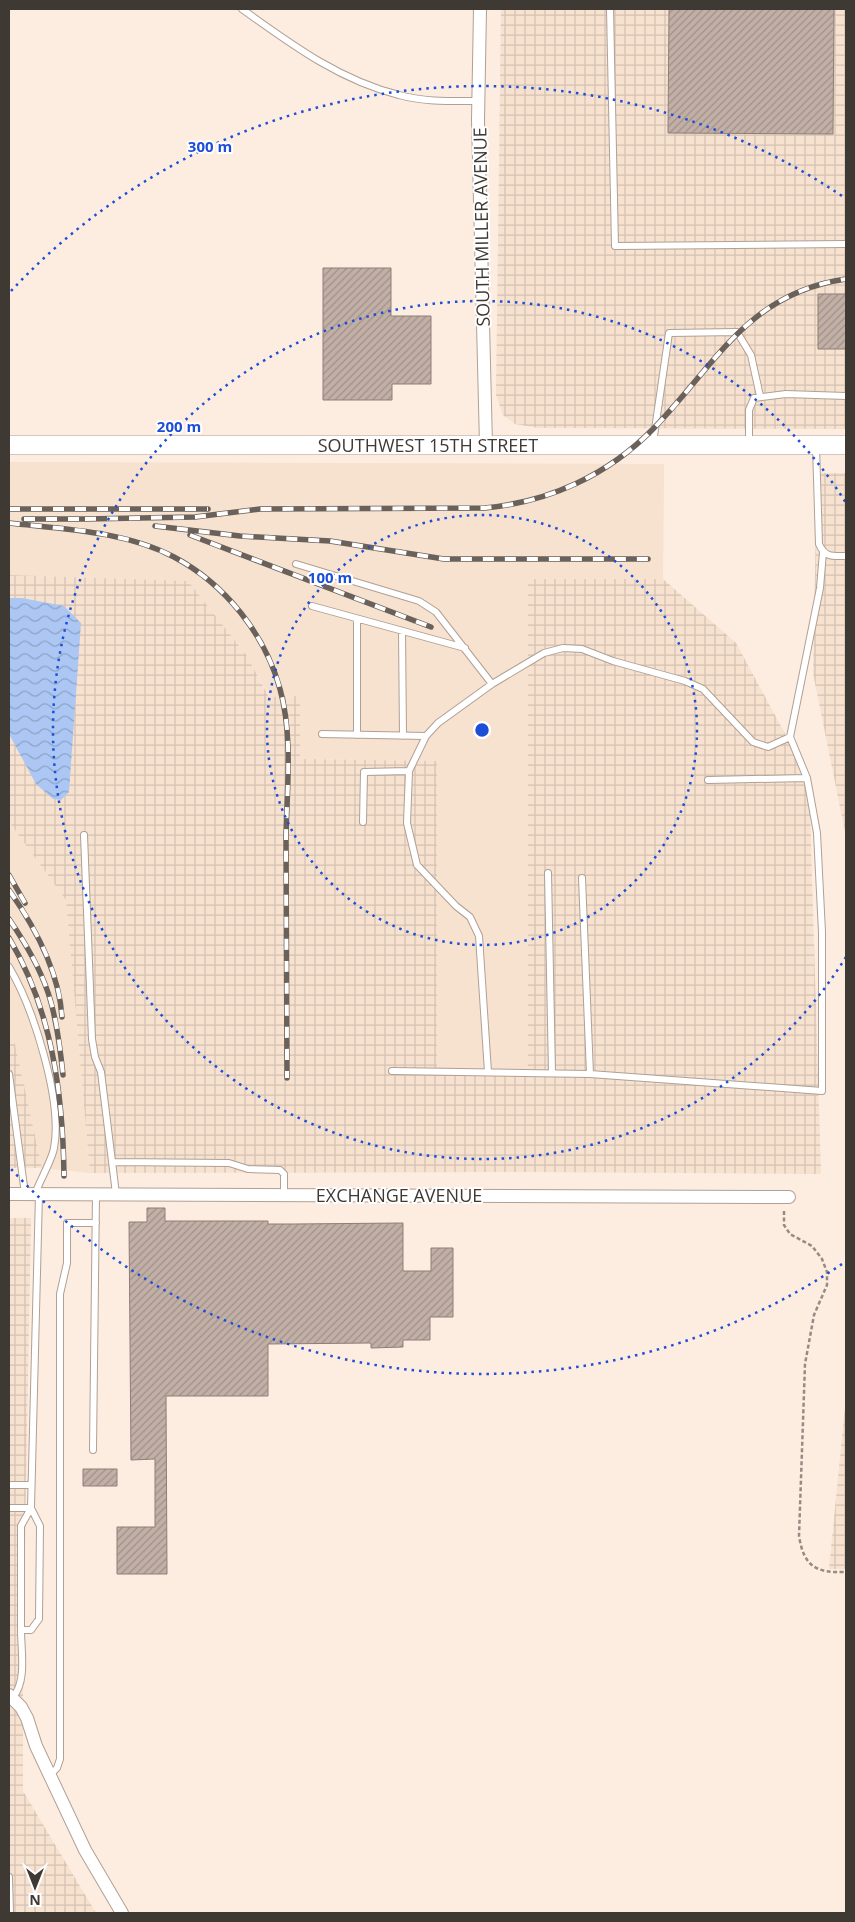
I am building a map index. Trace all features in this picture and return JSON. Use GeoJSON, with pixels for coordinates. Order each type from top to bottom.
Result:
{"type":"FeatureCollection","features":[{"type":"Feature","properties":{"kind":"main road","name":"SOUTHWEST 15TH STREET"},"geometry":{"type":"LineString","coordinates":[[9,445],[846,444]]}},
{"type":"Feature","properties":{"kind":"street","name":"SOUTH MILLER AVENUE"},"geometry":{"type":"LineString","coordinates":[[480,9],[478,101],[486,445]]}},
{"type":"Feature","properties":{"kind":"street","name":"EXCHANGE AVENUE"},"geometry":{"type":"LineString","coordinates":[[9,1194],[786,1197]]}},
{"type":"Feature","properties":{"kind":"street"},"geometry":{"type":"LineString","coordinates":[[11,1696],[27,1718],[36,1746],[85,1850],[122,1913]]}},
{"type":"Feature","properties":{"kind":"lane"},"geometry":{"type":"LineString","coordinates":[[242,9],[308,56],[358,81],[398,95],[424,100],[478,101]]}},
{"type":"Feature","properties":{"kind":"lane"},"geometry":{"type":"LineString","coordinates":[[610,9],[615,246],[846,244]]}},
{"type":"Feature","properties":{"kind":"lane"},"geometry":{"type":"LineString","coordinates":[[653,444],[669,333],[737,332],[752,356],[760,396]]}},
{"type":"Feature","properties":{"kind":"lane"},"geometry":{"type":"LineString","coordinates":[[749,444],[749,410],[754,398],[760,396],[846,396]]}},
{"type":"Feature","properties":{"kind":"lane"},"geometry":{"type":"LineString","coordinates":[[392,1071],[590,1074],[822,1091],[822,932],[817,833],[807,778],[790,737],[820,588],[823,552],[820,544],[816,444]]}},
{"type":"Feature","properties":{"kind":"lane"},"geometry":{"type":"LineString","coordinates":[[823,552],[828,556],[846,556]]}},
{"type":"Feature","properties":{"kind":"lane"},"geometry":{"type":"LineString","coordinates":[[296,564],[419,601],[436,612],[466,648],[492,684]]}},
{"type":"Feature","properties":{"kind":"lane"},"geometry":{"type":"LineString","coordinates":[[312,606],[466,648]]}},
{"type":"Feature","properties":{"kind":"lane"},"geometry":{"type":"LineString","coordinates":[[357,619],[357,735]]}},
{"type":"Feature","properties":{"kind":"lane"},"geometry":{"type":"LineString","coordinates":[[402,631],[403,736]]}},
{"type":"Feature","properties":{"kind":"lane"},"geometry":{"type":"LineString","coordinates":[[488,1072],[479,936],[470,917],[456,906],[417,865],[407,824],[409,771],[426,736],[438,723],[492,684],[544,653],[563,648],[582,649],[612,661],[685,681],[703,689],[753,742],[768,747],[790,737]]}},
{"type":"Feature","properties":{"kind":"lane"},"geometry":{"type":"LineString","coordinates":[[322,734],[426,736]]}},
{"type":"Feature","properties":{"kind":"lane"},"geometry":{"type":"LineString","coordinates":[[364,822],[364,772],[409,771]]}},
{"type":"Feature","properties":{"kind":"lane"},"geometry":{"type":"LineString","coordinates":[[708,780],[807,778]]}},
{"type":"Feature","properties":{"kind":"lane"},"geometry":{"type":"LineString","coordinates":[[84,835],[92,1039],[94,1057],[101,1072],[116,1194]]}},
{"type":"Feature","properties":{"kind":"lane"},"geometry":{"type":"LineString","coordinates":[[548,874],[552,1073]]}},
{"type":"Feature","properties":{"kind":"lane"},"geometry":{"type":"LineString","coordinates":[[582,878],[590,1074]]}},
{"type":"Feature","properties":{"kind":"lane"},"geometry":{"type":"LineString","coordinates":[[9,967],[24,998],[47,1068],[56,1127],[53,1153],[33,1194]]}},
{"type":"Feature","properties":{"kind":"lane"},"geometry":{"type":"LineString","coordinates":[[9,1074],[33,1194],[31,1508],[40,1526],[39,1619],[31,1630],[21,1630]]}},
{"type":"Feature","properties":{"kind":"lane"},"geometry":{"type":"LineString","coordinates":[[112,1162],[229,1163],[248,1169],[280,1170],[284,1174],[284,1195]]}},
{"type":"Feature","properties":{"kind":"lane"},"geometry":{"type":"LineString","coordinates":[[93,1450],[96,1194]]}},
{"type":"Feature","properties":{"kind":"lane"},"geometry":{"type":"LineString","coordinates":[[50,1775],[57,1768],[60,1759],[60,1294],[67,1263],[68,1223],[96,1223]]}},
{"type":"Feature","properties":{"kind":"lane"},"geometry":{"type":"LineString","coordinates":[[9,1485],[31,1485]]}},
{"type":"Feature","properties":{"kind":"lane"},"geometry":{"type":"LineString","coordinates":[[9,1508],[31,1508]]}},
{"type":"Feature","properties":{"kind":"lane"},"geometry":{"type":"LineString","coordinates":[[11,1696],[19,1690],[21,1679],[21,1526],[31,1508]]}},
{"type":"Feature","properties":{"kind":"lane"},"geometry":{"type":"LineString","coordinates":[[9,1878],[10,1913]]}},
{"type":"Feature","properties":{"kind":"path"},"geometry":{"type":"LineString","coordinates":[[786,1197],[784,1225],[790,1234],[812,1246],[822,1259],[827,1272],[827,1286],[814,1315],[802,1393],[801,1545],[808,1563],[817,1569],[846,1572]]}},
{"type":"Feature","properties":{"kind":"shaded area"},"geometry":{"type":"Polygon","coordinates":[[[501,9],[846,9],[846,429],[538,428],[515,424],[503,415],[496,395],[501,9]]]}},
{"type":"Feature","properties":{"kind":"shaded area"},"geometry":{"type":"Polygon","coordinates":[[[9,462],[664,464],[663,579],[528,579],[528,1075],[437,1075],[437,761],[300,759],[299,696],[270,697],[247,656],[188,581],[9,575],[9,462]]]}},
{"type":"Feature","properties":{"kind":"shaded area"},"geometry":{"type":"Polygon","coordinates":[[[817,473],[846,473],[846,837],[813,673],[817,473]]]}},
{"type":"Feature","properties":{"kind":"shaded area"},"geometry":{"type":"Polygon","coordinates":[[[9,575],[188,581],[247,656],[269,697],[300,696],[300,759],[437,761],[437,1075],[528,1075],[528,579],[663,579],[736,643],[809,778],[821,1174],[528,1172],[90,1173],[66,900],[9,822],[9,575]]]}},
{"type":"Feature","properties":{"kind":"shaded area"},"geometry":{"type":"Polygon","coordinates":[[[9,822],[66,900],[90,1173],[42,1168],[15,1044],[9,1033],[9,822]]]}},
{"type":"Feature","properties":{"kind":"shaded area"},"geometry":{"type":"Polygon","coordinates":[[[9,1033],[15,1044],[42,1168],[9,1168],[9,1033]]]}},
{"type":"Feature","properties":{"kind":"shaded area"},"geometry":{"type":"Polygon","coordinates":[[[9,1218],[31,1218],[23,1653],[23,1791],[96,1913],[9,1913],[9,1218]]]}},
{"type":"Feature","properties":{"kind":"shaded area"},"geometry":{"type":"Polygon","coordinates":[[[846,1397],[846,1569],[829,1569],[846,1397]]]}},
{"type":"Feature","properties":{"kind":"water"},"geometry":{"type":"Polygon","coordinates":[[[9,598],[22,598],[64,606],[81,623],[69,792],[61,800],[53,799],[36,784],[9,734],[9,598]]]}},
{"type":"Feature","properties":{"kind":"building"},"geometry":{"type":"Polygon","coordinates":[[[669,9],[834,9],[833,134],[668,133],[669,9]]]}},
{"type":"Feature","properties":{"kind":"building"},"geometry":{"type":"Polygon","coordinates":[[[323,268],[391,268],[391,316],[431,316],[431,384],[392,384],[392,400],[323,400],[323,268]]]}},
{"type":"Feature","properties":{"kind":"building"},"geometry":{"type":"Polygon","coordinates":[[[818,294],[846,294],[846,349],[818,349],[818,294]]]}},
{"type":"Feature","properties":{"kind":"building"},"geometry":{"type":"Polygon","coordinates":[[[147,1208],[165,1208],[165,1221],[268,1221],[268,1224],[403,1223],[403,1271],[431,1271],[431,1248],[453,1248],[453,1317],[430,1317],[430,1340],[403,1340],[403,1347],[371,1348],[371,1343],[268,1344],[268,1396],[166,1396],[167,1574],[117,1574],[117,1527],[155,1527],[155,1459],[131,1460],[129,1222],[147,1222],[147,1208]]]}},
{"type":"Feature","properties":{"kind":"building"},"geometry":{"type":"Polygon","coordinates":[[[83,1469],[117,1469],[117,1486],[83,1486],[83,1469]]]}},
{"type":"Feature","properties":{"kind":"railway"},"geometry":{"type":"LineString","coordinates":[[85,519],[195,517],[260,509],[485,508],[532,500],[576,484],[617,460],[653,429],[715,358],[758,316],[783,299],[812,287],[846,279]]}},
{"type":"Feature","properties":{"kind":"railway"},"geometry":{"type":"LineString","coordinates":[[9,509],[208,509]]}},
{"type":"Feature","properties":{"kind":"railway"},"geometry":{"type":"LineString","coordinates":[[24,519],[91,519]]}},
{"type":"Feature","properties":{"kind":"railway"},"geometry":{"type":"LineString","coordinates":[[9,523],[114,536],[155,548],[174,557],[193,568],[226,596],[253,630],[264,649],[280,689],[287,725],[288,743],[286,836],[287,1078]]}},
{"type":"Feature","properties":{"kind":"railway"},"geometry":{"type":"LineString","coordinates":[[155,526],[240,536],[330,541],[444,559],[648,559]]}},
{"type":"Feature","properties":{"kind":"railway"},"geometry":{"type":"LineString","coordinates":[[190,535],[431,627]]}},
{"type":"Feature","properties":{"kind":"railway"},"geometry":{"type":"LineString","coordinates":[[9,875],[25,903]]}},
{"type":"Feature","properties":{"kind":"railway"},"geometry":{"type":"LineString","coordinates":[[9,890],[28,919],[51,966],[60,1000],[62,1017]]}},
{"type":"Feature","properties":{"kind":"railway"},"geometry":{"type":"LineString","coordinates":[[9,919],[33,958],[48,992],[57,1030],[63,1075]]}},
{"type":"Feature","properties":{"kind":"railway"},"geometry":{"type":"LineString","coordinates":[[9,938],[36,994],[52,1053],[61,1114],[64,1176]]}}]}
